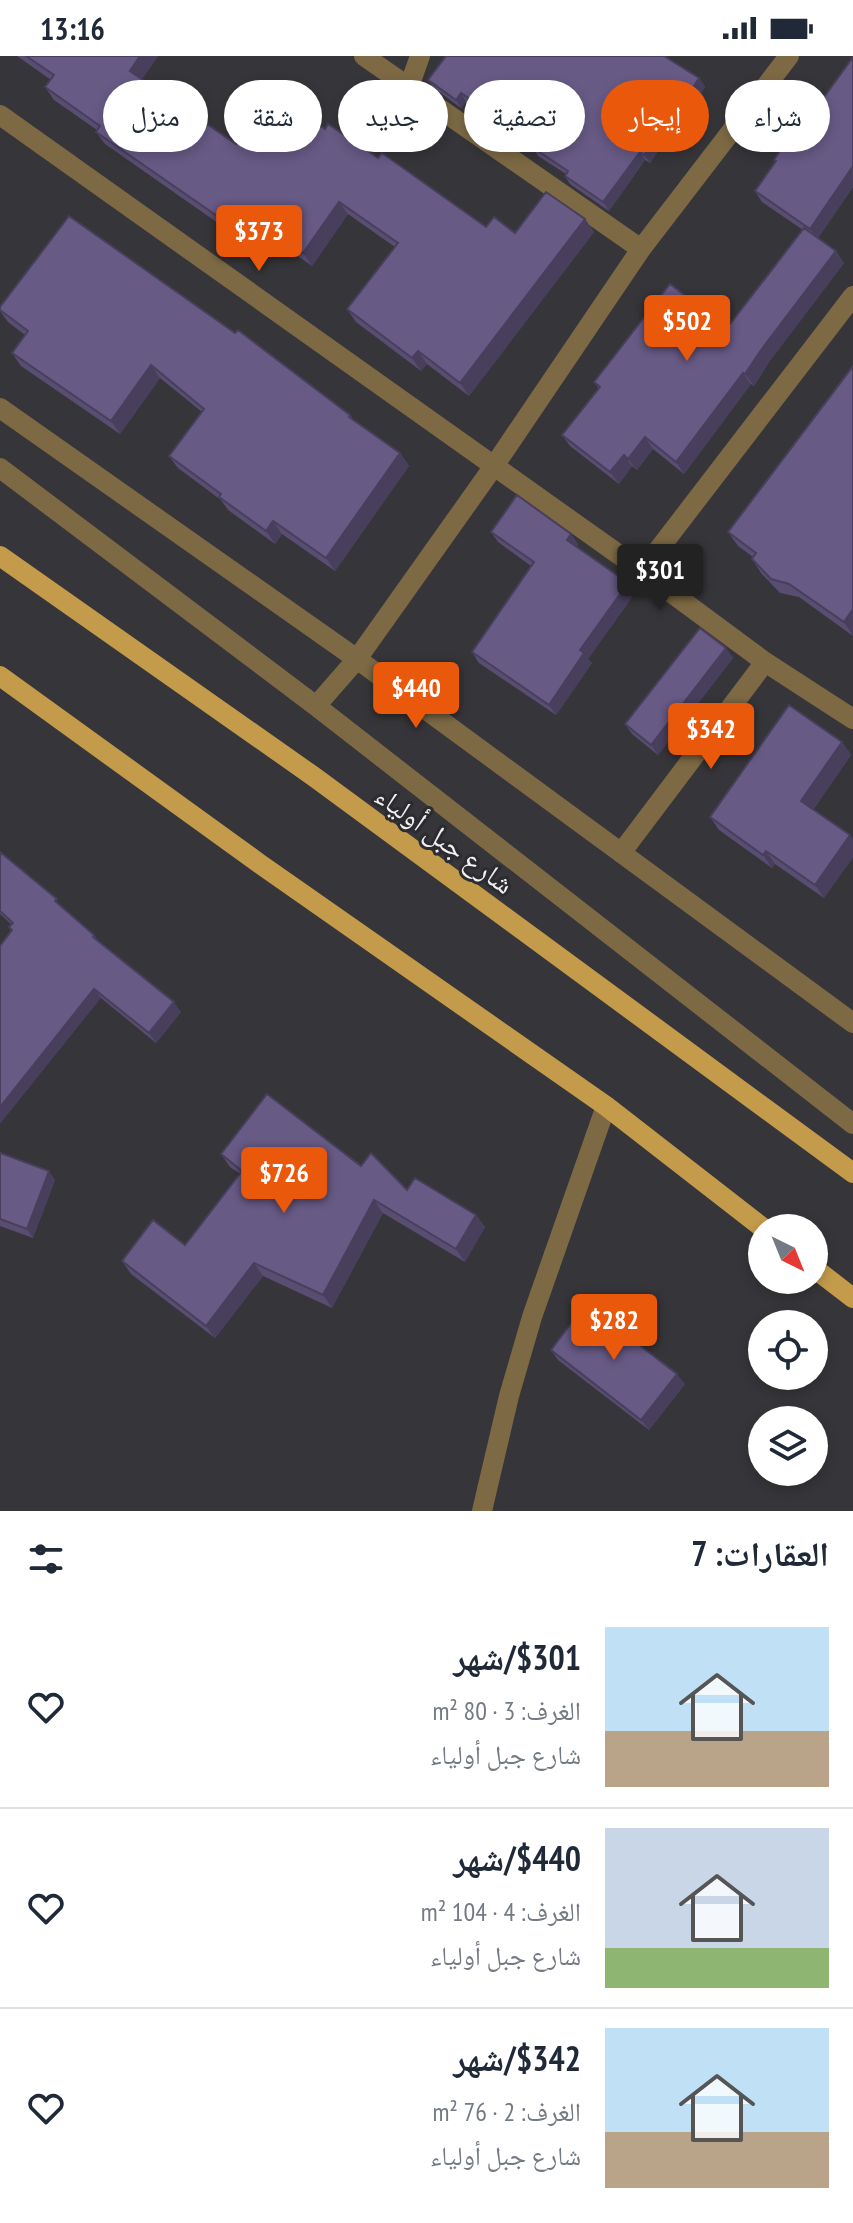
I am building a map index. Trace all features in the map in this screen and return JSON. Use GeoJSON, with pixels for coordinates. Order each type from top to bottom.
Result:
{"type":"FeatureCollection","features":[{"type":"Feature","properties":{"kind":"main road","name":"شارع جبل أولياء"},"geometry":{"type":"LineString","coordinates":[[0,556],[313,776],[853,1173]]}},
{"type":"Feature","properties":{"kind":"main road"},"geometry":{"type":"LineString","coordinates":[[0,676],[260,864],[606,1106],[748,1216]]}},
{"type":"Feature","properties":{"kind":"main road"},"geometry":{"type":"LineString","coordinates":[[828,1279],[853,1298]]}},
{"type":"Feature","properties":{"kind":"street"},"geometry":{"type":"LineString","coordinates":[[364,56],[399,80]]}},
{"type":"Feature","properties":{"kind":"street"},"geometry":{"type":"LineString","coordinates":[[411,80],[420,56]]}},
{"type":"Feature","properties":{"kind":"street"},"geometry":{"type":"LineString","coordinates":[[316,706],[357,659],[494,466],[641,249],[789,56]]}},
{"type":"Feature","properties":{"kind":"street"},"geometry":{"type":"LineString","coordinates":[[448,114],[641,249]]}},
{"type":"Feature","properties":{"kind":"street"},"geometry":{"type":"LineString","coordinates":[[0,115],[642,571],[765,662],[853,719]]}},
{"type":"Feature","properties":{"kind":"street"},"geometry":{"type":"LineString","coordinates":[[642,571],[853,296]]}},
{"type":"Feature","properties":{"kind":"street"},"geometry":{"type":"LineString","coordinates":[[0,408],[357,659],[853,1023]]}},
{"type":"Feature","properties":{"kind":"street"},"geometry":{"type":"LineString","coordinates":[[0,468],[316,706],[853,1124]]}},
{"type":"Feature","properties":{"kind":"street"},"geometry":{"type":"LineString","coordinates":[[621,853],[765,662]]}},
{"type":"Feature","properties":{"kind":"street"},"geometry":{"type":"LineString","coordinates":[[482,1511],[509,1396],[532,1317],[606,1106]]}},
{"type":"Feature","properties":{"kind":"building"},"geometry":{"type":"Polygon","coordinates":[[[26,56],[140,56],[130,71],[143,80],[103,80],[103,137],[96,132],[100,126],[45,87],[54,75],[26,56]]]}},
{"type":"Feature","properties":{"kind":"building"},"geometry":{"type":"Polygon","coordinates":[[[446,56],[664,56],[699,78],[601,80],[601,152],[640,152],[603,202],[565,176],[568,171],[540,152],[585,152],[585,80],[464,80],[464,95],[461,93],[456,100],[448,94],[448,80],[428,80],[446,56]]]}},
{"type":"Feature","properties":{"kind":"building"},"geometry":{"type":"Polygon","coordinates":[[[853,57],[853,166],[810,229],[755,191],[779,152],[830,152],[830,89],[853,57]]]}},
{"type":"Feature","properties":{"kind":"building"},"geometry":{"type":"Polygon","coordinates":[[[328,124],[338,131],[338,152],[369,152],[378,158],[382,153],[486,227],[494,217],[515,233],[546,192],[585,219],[460,383],[418,351],[412,358],[347,309],[398,243],[339,202],[303,253],[256,220],[246,236],[125,152],[208,152],[208,125],[224,136],[224,152],[322,152],[322,127],[325,129],[328,124]]]}},
{"type":"Feature","properties":{"kind":"building"},"geometry":{"type":"Polygon","coordinates":[[[69,216],[235,333],[238,330],[400,453],[326,558],[273,521],[266,531],[169,456],[204,409],[151,365],[111,421],[12,353],[28,331],[0,307],[69,216]]]}},
{"type":"Feature","properties":{"kind":"building"},"geometry":{"type":"Polygon","coordinates":[[[804,228],[836,251],[676,462],[645,437],[628,459],[624,455],[610,472],[562,435],[600,387],[594,382],[670,284],[727,328],[804,228]]]}},
{"type":"Feature","properties":{"kind":"building"},"geometry":{"type":"Polygon","coordinates":[[[853,366],[853,609],[844,622],[789,584],[771,579],[752,559],[756,553],[728,532],[853,366]]]}},
{"type":"Feature","properties":{"kind":"building"},"geometry":{"type":"Polygon","coordinates":[[[517,495],[571,534],[567,540],[628,583],[580,650],[584,653],[549,705],[472,652],[534,562],[491,532],[517,495]]]}},
{"type":"Feature","properties":{"kind":"building"},"geometry":{"type":"Polygon","coordinates":[[[700,628],[726,648],[651,745],[625,724],[700,628]]]}},
{"type":"Feature","properties":{"kind":"building"},"geometry":{"type":"Polygon","coordinates":[[[789,705],[842,742],[801,801],[850,835],[815,885],[766,851],[763,855],[710,817],[789,705]]]}},
{"type":"Feature","properties":{"kind":"building"},"geometry":{"type":"Polygon","coordinates":[[[0,852],[57,899],[55,901],[93,937],[174,1002],[149,1033],[94,989],[0,1107],[0,946],[12,930],[9,927],[13,923],[0,911],[0,852]]]}},
{"type":"Feature","properties":{"kind":"building"},"geometry":{"type":"Polygon","coordinates":[[[267,1094],[361,1166],[371,1153],[407,1190],[415,1178],[476,1215],[456,1249],[374,1200],[323,1295],[254,1263],[206,1326],[122,1261],[153,1220],[185,1245],[242,1171],[221,1154],[267,1094]]]}},
{"type":"Feature","properties":{"kind":"building"},"geometry":{"type":"Polygon","coordinates":[[[0,1153],[49,1171],[27,1229],[0,1219],[0,1153]]]}},
{"type":"Feature","properties":{"kind":"building"},"geometry":{"type":"Polygon","coordinates":[[[586,1304],[677,1374],[641,1420],[551,1350],[586,1304]]]}}]}
